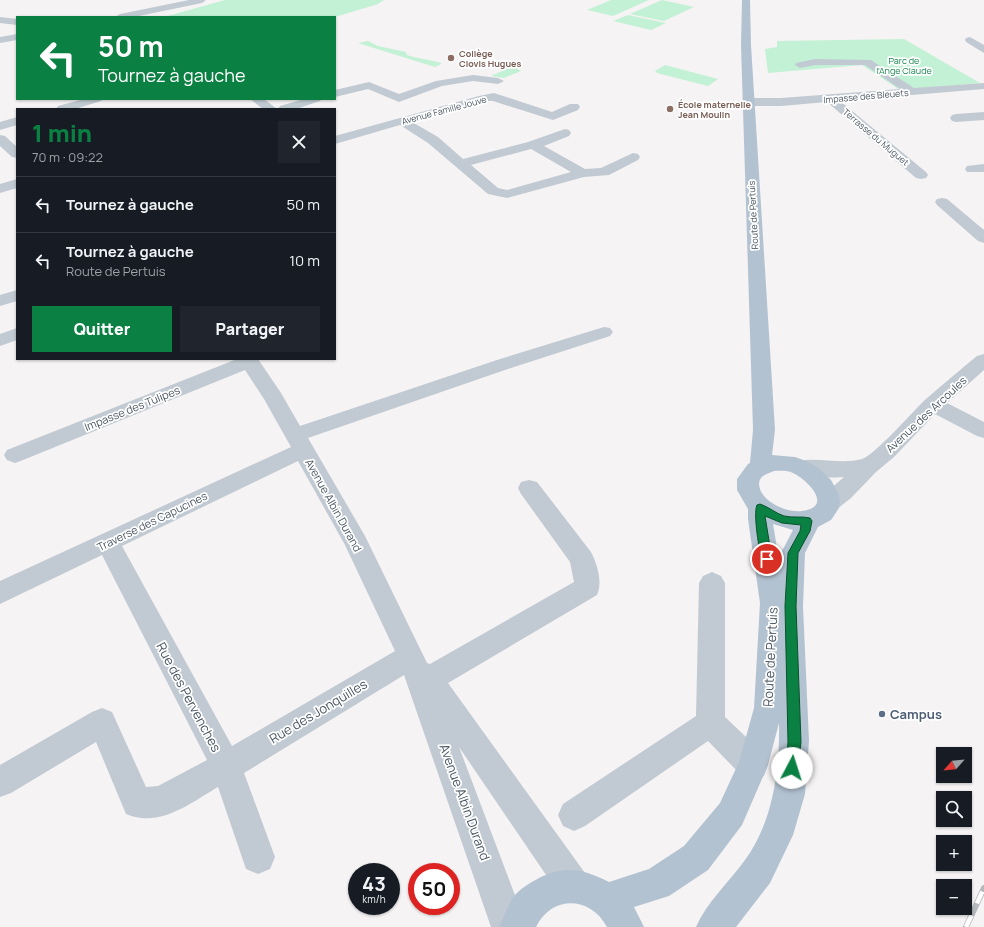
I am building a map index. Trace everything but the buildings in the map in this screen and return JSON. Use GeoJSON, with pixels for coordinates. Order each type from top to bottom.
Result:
{"type":"FeatureCollection","features":[{"type":"Feature","properties":{"kind":"main road","name":"Route de Pertuis"},"geometry":{"type":"LineString","coordinates":[[746,0],[746,45],[764,430],[761,465]]}},
{"type":"Feature","properties":{"kind":"main road"},"geometry":{"type":"LineString","coordinates":[[764,430],[781,451],[814,475],[823,484],[828,493],[829,503],[825,511],[818,517],[807,521],[782,519],[760,508],[752,498],[748,488],[748,479],[752,471],[761,465],[772,463],[785,463],[801,467]]}},
{"type":"Feature","properties":{"kind":"main road","name":"Route de Pertuis"},"geometry":{"type":"LineString","coordinates":[[607,900],[632,890],[657,884],[696,858],[730,814],[753,765],[768,708],[773,603],[760,519],[760,508]]}},
{"type":"Feature","properties":{"kind":"main road","name":"Route de Pertuis"},"geometry":{"type":"LineString","coordinates":[[714,927],[758,871],[777,835],[789,794],[794,742],[790,606],[792,568],[793,553],[805,531],[807,521]]}},
{"type":"Feature","properties":{"kind":"main road"},"geometry":{"type":"LineString","coordinates":[[517,927],[521,916],[534,898],[553,888],[573,885],[593,892],[607,900],[622,916],[626,927]]}},
{"type":"Feature","properties":{"kind":"street"},"geometry":{"type":"LineString","coordinates":[[125,16],[202,0]]}},
{"type":"Feature","properties":{"kind":"street"},"geometry":{"type":"LineString","coordinates":[[0,20],[16,22]]}},
{"type":"Feature","properties":{"kind":"street"},"geometry":{"type":"LineString","coordinates":[[0,40],[16,37]]}},
{"type":"Feature","properties":{"kind":"street"},"geometry":{"type":"LineString","coordinates":[[970,40],[984,50]]}},
{"type":"Feature","properties":{"kind":"street"},"geometry":{"type":"LineString","coordinates":[[800,65],[815,62],[867,62],[912,92]]}},
{"type":"Feature","properties":{"kind":"street"},"geometry":{"type":"LineString","coordinates":[[336,94],[369,85],[400,98],[440,83],[473,78],[498,81]]}},
{"type":"Feature","properties":{"kind":"street","name":"Impasse des Bleuets"},"geometry":{"type":"LineString","coordinates":[[749,102],[831,99],[984,86]]}},
{"type":"Feature","properties":{"kind":"street","name":"Avenue Famille Jouve"},"geometry":{"type":"LineString","coordinates":[[336,140],[483,98],[494,97],[553,116],[574,107]]}},
{"type":"Feature","properties":{"kind":"street","name":"Terrasse du Muguet"},"geometry":{"type":"LineString","coordinates":[[831,99],[921,175]]}},
{"type":"Feature","properties":{"kind":"street"},"geometry":{"type":"LineString","coordinates":[[70,108],[86,106],[95,100]]}},
{"type":"Feature","properties":{"kind":"street"},"geometry":{"type":"LineString","coordinates":[[287,108],[313,100]]}},
{"type":"Feature","properties":{"kind":"street"},"geometry":{"type":"LineString","coordinates":[[249,108],[263,104]]}},
{"type":"Feature","properties":{"kind":"street"},"geometry":{"type":"LineString","coordinates":[[956,118],[984,116]]}},
{"type":"Feature","properties":{"kind":"street"},"geometry":{"type":"LineString","coordinates":[[0,126],[16,121]]}},
{"type":"Feature","properties":{"kind":"street"},"geometry":{"type":"LineString","coordinates":[[402,121],[432,140],[493,191],[506,194],[583,173],[604,172],[633,157]]}},
{"type":"Feature","properties":{"kind":"street"},"geometry":{"type":"LineString","coordinates":[[460,164],[533,145],[565,132]]}},
{"type":"Feature","properties":{"kind":"street"},"geometry":{"type":"LineString","coordinates":[[0,139],[16,153]]}},
{"type":"Feature","properties":{"kind":"street"},"geometry":{"type":"LineString","coordinates":[[533,145],[583,173]]}},
{"type":"Feature","properties":{"kind":"street"},"geometry":{"type":"LineString","coordinates":[[0,156],[16,153]]}},
{"type":"Feature","properties":{"kind":"street"},"geometry":{"type":"LineString","coordinates":[[0,189],[16,183]]}},
{"type":"Feature","properties":{"kind":"street"},"geometry":{"type":"LineString","coordinates":[[942,202],[984,238]]}},
{"type":"Feature","properties":{"kind":"street"},"geometry":{"type":"LineString","coordinates":[[0,301],[16,295]]}},
{"type":"Feature","properties":{"kind":"street","name":"Traverse des Capucines"},"geometry":{"type":"LineString","coordinates":[[0,593],[108,543],[286,457],[300,443],[504,364],[604,332]]}},
{"type":"Feature","properties":{"kind":"street"},"geometry":{"type":"LineString","coordinates":[[0,340],[16,334]]}},
{"type":"Feature","properties":{"kind":"street","name":"Avenue Albin Durand"},"geometry":{"type":"LineString","coordinates":[[249,360],[300,443],[356,543],[411,656],[509,927]]}},
{"type":"Feature","properties":{"kind":"street","name":"Impasse des Tulipes"},"geometry":{"type":"LineString","coordinates":[[15,455],[249,360]]}},
{"type":"Feature","properties":{"kind":"street","name":"Avenue des Arcoules"},"geometry":{"type":"LineString","coordinates":[[829,503],[843,492],[868,466],[886,452],[933,404],[984,360]]}},
{"type":"Feature","properties":{"kind":"street"},"geometry":{"type":"LineString","coordinates":[[933,404],[984,431]]}},
{"type":"Feature","properties":{"kind":"street"},"geometry":{"type":"LineString","coordinates":[[801,467],[831,470],[868,466]]}},
{"type":"Feature","properties":{"kind":"street"},"geometry":{"type":"LineString","coordinates":[[429,679],[588,587],[582,559],[529,488]]}},
{"type":"Feature","properties":{"kind":"street","name":"Rue des Pervenches"},"geometry":{"type":"LineString","coordinates":[[108,543],[226,766],[258,857]]}},
{"type":"Feature","properties":{"kind":"street"},"geometry":{"type":"LineString","coordinates":[[712,583],[710,722],[753,765]]}},
{"type":"Feature","properties":{"kind":"street","name":"Avenue Albin Durand"},"geometry":{"type":"LineString","coordinates":[[411,656],[429,679],[573,885]]}},
{"type":"Feature","properties":{"kind":"street","name":"Rue des Jonquilles"},"geometry":{"type":"LineString","coordinates":[[0,781],[102,722],[137,803],[161,802],[226,766],[411,656]]}},
{"type":"Feature","properties":{"kind":"street"},"geometry":{"type":"LineString","coordinates":[[574,815],[710,722]]}},
{"type":"Feature","properties":{"kind":"green space"},"geometry":{"type":"Polygon","coordinates":[[[225,0],[384,0],[378,4],[336,17],[168,16],[225,0]]]}},
{"type":"Feature","properties":{"kind":"green space"},"geometry":{"type":"Polygon","coordinates":[[[611,0],[649,0],[613,16],[587,10],[611,0]]]}},
{"type":"Feature","properties":{"kind":"green space"},"geometry":{"type":"Polygon","coordinates":[[[662,0],[694,7],[664,21],[630,14],[662,0]]]}},
{"type":"Feature","properties":{"kind":"green space"},"geometry":{"type":"Polygon","coordinates":[[[628,15],[666,23],[651,30],[613,21],[628,15]]]}},
{"type":"Feature","properties":{"kind":"green space","name":"Parc de l'Ange Claude"},"geometry":{"type":"Polygon","coordinates":[[[904,39],[980,83],[900,90],[862,65],[768,73],[765,49],[777,47],[777,41],[904,39]]]}},
{"type":"Feature","properties":{"kind":"green space"},"geometry":{"type":"Polygon","coordinates":[[[368,41],[378,46],[406,52],[407,55],[441,64],[435,67],[358,43],[368,41]]]}},
{"type":"Feature","properties":{"kind":"green space"},"geometry":{"type":"Polygon","coordinates":[[[665,65],[718,79],[708,86],[657,73],[655,71],[665,65]]]}},
{"type":"Feature","properties":{"kind":"green space"},"geometry":{"type":"Polygon","coordinates":[[[513,66],[521,71],[504,78],[491,76],[513,66]]]}},
{"type":"Feature","properties":{"kind":"railway"},"geometry":{"type":"LineString","coordinates":[[966,927],[984,888]]}},
{"type":"Feature","properties":{"kind":"place","name":"Collège Clovis Hugues"},"geometry":{"type":"Point","coordinates":[451,58]}},
{"type":"Feature","properties":{"kind":"place","name":"École maternelle Jean Moulin"},"geometry":{"type":"Point","coordinates":[670,109]}},
{"type":"Feature","properties":{"kind":"place","name":"Campus"},"geometry":{"type":"Point","coordinates":[882,714]}},
{"type":"Feature","properties":{"kind":"route"},"geometry":{"type":"LineString","coordinates":[[767,559],[760,519],[760,508],[782,519],[807,521],[805,531],[793,553],[790,606],[794,742],[792,768]]}}]}
